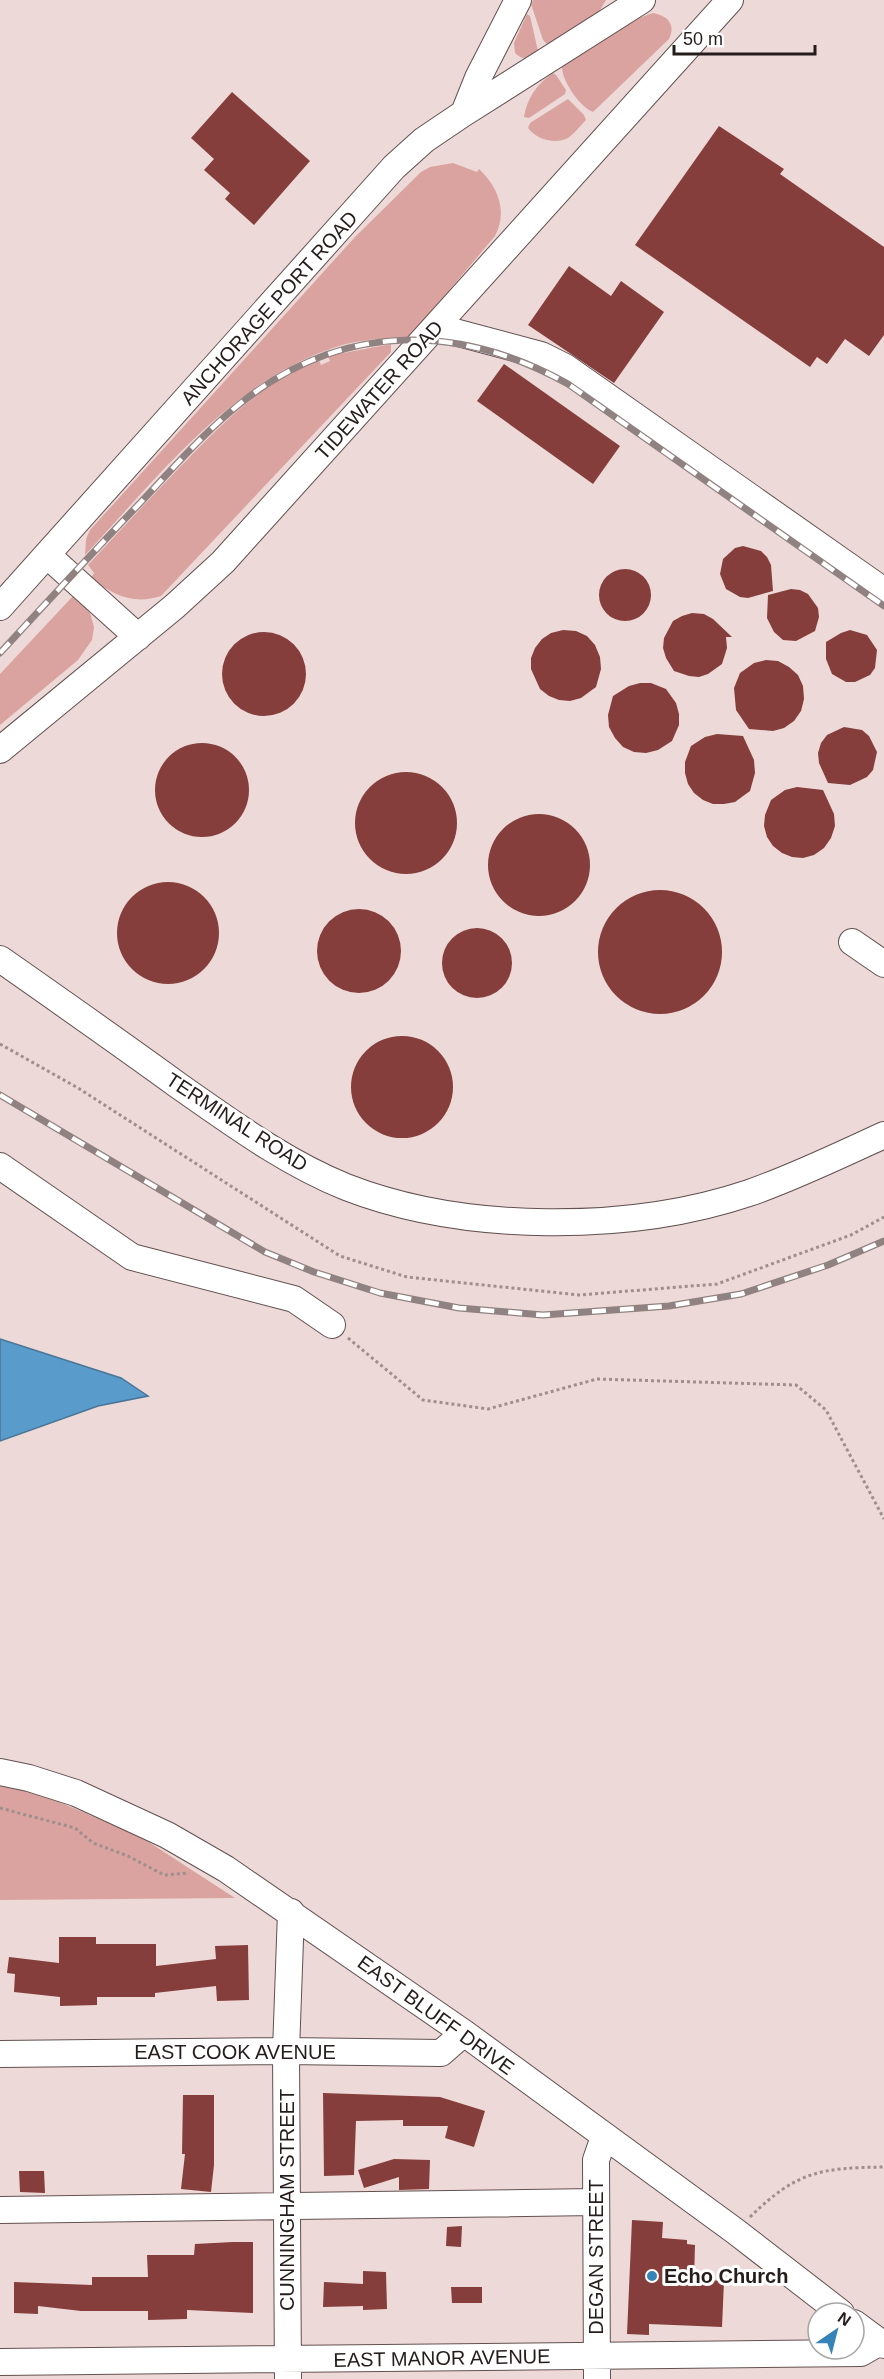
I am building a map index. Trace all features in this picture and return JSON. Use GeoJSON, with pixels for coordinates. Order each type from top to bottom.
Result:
{"type":"FeatureCollection","features":[{"type":"Feature","properties":{"kind":"street"},"geometry":{"type":"LineString","coordinates":[[464,113],[478,78],[518,0]]}},
{"type":"Feature","properties":{"kind":"street","name":"ANCHORAGE PORT ROAD"},"geometry":{"type":"LineString","coordinates":[[0,607],[394,167],[424,140],[464,113],[642,0]]}},
{"type":"Feature","properties":{"kind":"street","name":"TIDEWATER ROAD"},"geometry":{"type":"LineString","coordinates":[[0,750],[138,637],[223,562],[730,0]]}},
{"type":"Feature","properties":{"kind":"street"},"geometry":{"type":"LineString","coordinates":[[436,327],[541,355],[565,367],[884,591]]}},
{"type":"Feature","properties":{"kind":"street"},"geometry":{"type":"LineString","coordinates":[[47,555],[138,637]]}},
{"type":"Feature","properties":{"kind":"street"},"geometry":{"type":"LineString","coordinates":[[852,942],[884,964]]}},
{"type":"Feature","properties":{"kind":"street","name":"TERMINAL ROAD"},"geometry":{"type":"LineString","coordinates":[[0,958],[237,1126],[289,1159],[345,1187],[400,1205],[462,1216],[526,1221],[583,1222],[641,1219],[749,1193],[884,1135]]}},
{"type":"Feature","properties":{"kind":"street"},"geometry":{"type":"LineString","coordinates":[[0,1166],[132,1257],[294,1299],[332,1325]]}},
{"type":"Feature","properties":{"kind":"street","name":"EAST BLUFF DRIVE"},"geometry":{"type":"LineString","coordinates":[[0,1772],[30,1778],[76,1793],[167,1835],[226,1869],[464,2034],[735,2231],[825,2301]]}},
{"type":"Feature","properties":{"kind":"street","name":"CUNNINGHAM STREET"},"geometry":{"type":"LineString","coordinates":[[288,2370],[286,2051],[291,1912]]}},
{"type":"Feature","properties":{"kind":"street","name":"EAST COOK AVENUE"},"geometry":{"type":"LineString","coordinates":[[0,2054],[286,2051],[441,2053],[464,2034]]}},
{"type":"Feature","properties":{"kind":"street","name":"DEGAN STREET"},"geometry":{"type":"LineString","coordinates":[[597,2367],[596,2160],[604,2137]]}},
{"type":"Feature","properties":{"kind":"street"},"geometry":{"type":"LineString","coordinates":[[0,2210],[596,2202]]}},
{"type":"Feature","properties":{"kind":"street"},"geometry":{"type":"LineString","coordinates":[[866,2332],[882,2344]]}},
{"type":"Feature","properties":{"kind":"street","name":"EAST MANOR AVENUE"},"geometry":{"type":"LineString","coordinates":[[0,2362],[288,2370],[597,2367],[861,2353],[882,2344]]}},
{"type":"Feature","properties":{"kind":"path"},"geometry":{"type":"LineString","coordinates":[[332,1325],[423,1400],[488,1409],[597,1379],[796,1385],[826,1410],[884,1519]]}},
{"type":"Feature","properties":{"kind":"path"},"geometry":{"type":"LineString","coordinates":[[0,1808],[75,1828],[93,1844],[128,1856],[164,1875],[226,1869]]}},
{"type":"Feature","properties":{"kind":"path"},"geometry":{"type":"LineString","coordinates":[[735,2231],[763,2204],[799,2178],[835,2168],[884,2167]]}},
{"type":"Feature","properties":{"kind":"shaded area"},"geometry":{"type":"Polygon","coordinates":[[[533,0],[606,0],[599,12],[548,45],[543,40],[531,4],[533,0]]]}},
{"type":"Feature","properties":{"kind":"shaded area"},"geometry":{"type":"Polygon","coordinates":[[[653,13],[663,16],[671,25],[669,39],[593,112],[588,109],[568,86],[562,67],[636,19],[653,13]]]}},
{"type":"Feature","properties":{"kind":"shaded area"},"geometry":{"type":"Polygon","coordinates":[[[527,14],[530,16],[538,51],[524,58],[515,53],[514,43],[527,14]]]}},
{"type":"Feature","properties":{"kind":"shaded area"},"geometry":{"type":"Polygon","coordinates":[[[553,73],[566,90],[565,94],[529,118],[524,117],[534,92],[553,73]]]}},
{"type":"Feature","properties":{"kind":"shaded area"},"geometry":{"type":"Polygon","coordinates":[[[568,99],[586,120],[575,132],[563,140],[552,141],[531,132],[528,128],[530,123],[568,99]]]}},
{"type":"Feature","properties":{"kind":"shaded area"},"geometry":{"type":"Polygon","coordinates":[[[453,163],[477,172],[479,169],[486,176],[499,200],[501,218],[499,227],[495,236],[409,338],[345,344],[298,362],[263,383],[198,434],[85,555],[86,539],[90,530],[355,237],[421,172],[430,167],[453,163]]]}},
{"type":"Feature","properties":{"kind":"shaded area"},"geometry":{"type":"Polygon","coordinates":[[[391,344],[391,352],[161,596],[151,599],[124,597],[115,594],[91,578],[94,573],[88,565],[210,436],[260,392],[298,369],[319,360],[321,365],[330,361],[328,356],[391,344]]]}},
{"type":"Feature","properties":{"kind":"shaded area"},"geometry":{"type":"Polygon","coordinates":[[[74,595],[90,613],[94,627],[92,640],[78,660],[0,725],[0,674],[74,595]]]}},
{"type":"Feature","properties":{"kind":"shaded area"},"geometry":{"type":"Polygon","coordinates":[[[0,1783],[43,1795],[141,1837],[235,1898],[0,1900],[0,1783]]]}},
{"type":"Feature","properties":{"kind":"water"},"geometry":{"type":"Polygon","coordinates":[[[0,1339],[121,1378],[148,1396],[98,1406],[0,1441],[0,1339]]]}},
{"type":"Feature","properties":{"kind":"building"},"geometry":{"type":"Polygon","coordinates":[[[232,92],[310,161],[254,225],[225,199],[230,193],[204,170],[214,159],[191,138],[232,92]]]}},
{"type":"Feature","properties":{"kind":"building"},"geometry":{"type":"Polygon","coordinates":[[[719,126],[784,169],[780,174],[884,247],[884,335],[869,356],[845,339],[827,364],[817,357],[810,367],[635,245],[719,126]]]}},
{"type":"Feature","properties":{"kind":"building"},"geometry":{"type":"Polygon","coordinates":[[[569,266],[611,296],[621,281],[664,312],[614,383],[528,325],[569,266]]]}},
{"type":"Feature","properties":{"kind":"building"},"geometry":{"type":"Polygon","coordinates":[[[504,364],[620,446],[593,484],[477,401],[504,364]]]}},
{"type":"Feature","properties":{"kind":"building"},"geometry":{"type":"Polygon","coordinates":[[[743,546],[761,551],[767,557],[771,565],[773,591],[748,598],[740,597],[726,589],[720,574],[723,559],[735,548],[743,546]]]}},
{"type":"Feature","properties":{"kind":"building"},"geometry":{"type":"Polygon","coordinates":[[[625,569],[635,571],[643,577],[649,585],[651,595],[649,605],[643,613],[635,619],[625,621],[615,619],[607,613],[601,605],[599,595],[601,585],[607,577],[615,571],[625,569]]]}},
{"type":"Feature","properties":{"kind":"building"},"geometry":{"type":"Polygon","coordinates":[[[791,589],[808,594],[818,608],[819,617],[815,631],[796,641],[783,640],[774,632],[767,618],[768,595],[791,589]]]}},
{"type":"Feature","properties":{"kind":"building"},"geometry":{"type":"Polygon","coordinates":[[[692,613],[704,614],[713,619],[732,637],[726,637],[727,648],[722,664],[708,674],[699,677],[674,671],[663,648],[664,638],[673,621],[692,613]]]}},
{"type":"Feature","properties":{"kind":"building"},"geometry":{"type":"Polygon","coordinates":[[[563,630],[576,631],[587,636],[595,645],[600,657],[601,669],[596,687],[581,698],[570,701],[549,696],[540,689],[531,669],[531,658],[542,639],[551,633],[563,630]]]}},
{"type":"Feature","properties":{"kind":"building"},"geometry":{"type":"Polygon","coordinates":[[[850,630],[867,635],[877,650],[875,668],[870,675],[855,682],[846,682],[832,674],[826,659],[826,642],[850,630]]]}},
{"type":"Feature","properties":{"kind":"building"},"geometry":{"type":"Polygon","coordinates":[[[264,632],[280,635],[294,644],[303,658],[306,674],[303,690],[294,704],[280,713],[264,716],[248,713],[234,704],[225,690],[222,674],[225,658],[234,644],[248,635],[264,632]]]}},
{"type":"Feature","properties":{"kind":"building"},"geometry":{"type":"Polygon","coordinates":[[[766,660],[778,661],[789,667],[798,675],[803,686],[804,699],[801,711],[794,721],[784,728],[773,731],[749,729],[736,710],[734,688],[740,673],[754,663],[766,660]]]}},
{"type":"Feature","properties":{"kind":"building"},"geometry":{"type":"Polygon","coordinates":[[[651,683],[666,689],[676,703],[679,714],[679,725],[672,741],[658,750],[646,753],[634,752],[623,747],[609,727],[608,715],[613,696],[629,686],[651,683]]]}},
{"type":"Feature","properties":{"kind":"building"},"geometry":{"type":"Polygon","coordinates":[[[844,727],[862,730],[869,736],[877,752],[873,770],[867,777],[850,785],[828,783],[819,763],[818,753],[821,743],[827,735],[844,727]]]}},
{"type":"Feature","properties":{"kind":"building"},"geometry":{"type":"Polygon","coordinates":[[[717,734],[743,736],[754,760],[755,773],[750,791],[735,802],[724,804],[713,804],[694,793],[685,773],[685,762],[691,746],[705,737],[717,734]]]}},
{"type":"Feature","properties":{"kind":"building"},"geometry":{"type":"Polygon","coordinates":[[[202,743],[220,747],[235,757],[245,772],[249,790],[245,808],[235,823],[220,833],[202,837],[184,833],[169,823],[159,808],[155,790],[159,772],[169,757],[184,747],[202,743]]]}},
{"type":"Feature","properties":{"kind":"building"},"geometry":{"type":"Polygon","coordinates":[[[406,772],[425,776],[442,787],[453,804],[457,823],[453,842],[442,859],[425,870],[406,874],[387,870],[370,859],[359,842],[355,823],[359,804],[370,787],[387,776],[406,772]]]}},
{"type":"Feature","properties":{"kind":"building"},"geometry":{"type":"Polygon","coordinates":[[[797,787],[823,790],[834,814],[835,826],[824,848],[814,855],[803,858],[782,853],[773,846],[764,826],[765,815],[771,800],[785,790],[797,787]]]}},
{"type":"Feature","properties":{"kind":"building"},"geometry":{"type":"Polygon","coordinates":[[[539,814],[558,818],[575,829],[586,846],[590,865],[586,884],[575,901],[558,912],[539,916],[520,912],[503,901],[492,884],[488,865],[492,846],[503,829],[520,818],[539,814]]]}},
{"type":"Feature","properties":{"kind":"building"},"geometry":{"type":"Polygon","coordinates":[[[168,882],[187,886],[204,897],[215,914],[219,933],[215,952],[204,969],[187,980],[168,984],[149,980],[132,969],[121,952],[117,933],[121,914],[132,897],[149,886],[168,882]]]}},
{"type":"Feature","properties":{"kind":"building"},"geometry":{"type":"Polygon","coordinates":[[[660,890],[684,895],[704,908],[717,928],[722,952],[717,976],[704,996],[684,1009],[660,1014],[636,1009],[616,996],[603,976],[598,952],[603,928],[616,908],[636,895],[660,890]]]}},
{"type":"Feature","properties":{"kind":"building"},"geometry":{"type":"Polygon","coordinates":[[[359,909],[375,912],[389,921],[398,935],[401,951],[398,967],[389,981],[375,990],[359,993],[343,990],[329,981],[320,967],[317,951],[320,935],[329,921],[343,912],[359,909]]]}},
{"type":"Feature","properties":{"kind":"building"},"geometry":{"type":"Polygon","coordinates":[[[477,928],[490,931],[502,938],[509,950],[512,963],[509,976],[502,988],[490,995],[477,998],[464,995],[452,988],[445,976],[442,963],[445,950],[452,938],[464,931],[477,928]]]}},
{"type":"Feature","properties":{"kind":"building"},"geometry":{"type":"Polygon","coordinates":[[[402,1036],[421,1040],[438,1051],[449,1068],[453,1087],[449,1106],[438,1123],[421,1134],[402,1138],[383,1134],[366,1123],[355,1106],[351,1087],[355,1068],[366,1051],[383,1040],[402,1036]]]}},
{"type":"Feature","properties":{"kind":"building"},"geometry":{"type":"Polygon","coordinates":[[[59,1937],[96,1937],[96,1944],[156,1944],[156,1966],[216,1959],[215,1946],[248,1945],[249,2000],[217,2001],[216,1986],[155,1993],[155,1997],[97,1997],[97,2005],[60,2006],[60,1997],[14,1992],[15,1974],[7,1973],[9,1957],[59,1963],[59,1937]]]}},
{"type":"Feature","properties":{"kind":"building"},"geometry":{"type":"Polygon","coordinates":[[[323,2093],[440,2097],[485,2111],[474,2147],[445,2138],[448,2126],[403,2126],[403,2120],[356,2121],[354,2175],[324,2176],[323,2093]]]}},
{"type":"Feature","properties":{"kind":"building"},"geometry":{"type":"Polygon","coordinates":[[[183,2095],[214,2095],[214,2165],[211,2192],[181,2189],[185,2154],[182,2154],[183,2095]]]}},
{"type":"Feature","properties":{"kind":"building"},"geometry":{"type":"Polygon","coordinates":[[[394,2159],[430,2160],[429,2189],[399,2190],[399,2177],[364,2188],[358,2170],[394,2159]]]}},
{"type":"Feature","properties":{"kind":"building"},"geometry":{"type":"Polygon","coordinates":[[[19,2171],[44,2171],[45,2193],[20,2192],[19,2171]]]}},
{"type":"Feature","properties":{"kind":"building","name":"Echo Church"},"geometry":{"type":"Polygon","coordinates":[[[632,2220],[663,2222],[662,2238],[687,2240],[687,2244],[695,2245],[694,2279],[724,2281],[722,2327],[649,2324],[649,2335],[627,2334],[632,2220]]]}},
{"type":"Feature","properties":{"kind":"building"},"geometry":{"type":"Polygon","coordinates":[[[462,2226],[461,2247],[446,2246],[447,2227],[462,2226]]]}},
{"type":"Feature","properties":{"kind":"building"},"geometry":{"type":"Polygon","coordinates":[[[253,2242],[253,2313],[187,2310],[187,2319],[148,2320],[148,2311],[81,2311],[38,2306],[38,2314],[14,2313],[14,2282],[92,2285],[92,2277],[148,2277],[147,2255],[194,2255],[195,2244],[253,2242]]]}},
{"type":"Feature","properties":{"kind":"building"},"geometry":{"type":"Polygon","coordinates":[[[363,2271],[386,2272],[387,2309],[363,2310],[363,2306],[323,2307],[324,2282],[363,2284],[363,2271]]]}},
{"type":"Feature","properties":{"kind":"building"},"geometry":{"type":"Polygon","coordinates":[[[451,2287],[482,2287],[482,2303],[452,2303],[451,2287]]]}},
{"type":"Feature","properties":{"kind":"railway"},"geometry":{"type":"LineString","coordinates":[[0,653],[192,448],[246,399],[284,374],[323,356],[364,345],[404,340],[445,342],[487,350],[528,364],[568,384],[884,606]]}},
{"type":"Feature","properties":{"kind":"railway"},"geometry":{"type":"LineString","coordinates":[[0,1095],[265,1252],[314,1272],[380,1293],[459,1308],[543,1315],[669,1306],[741,1294],[828,1265],[884,1241]]}},
{"type":"Feature","properties":{"kind":"place","name":"Echo Church"},"geometry":{"type":"Point","coordinates":[652,2276]}}]}
